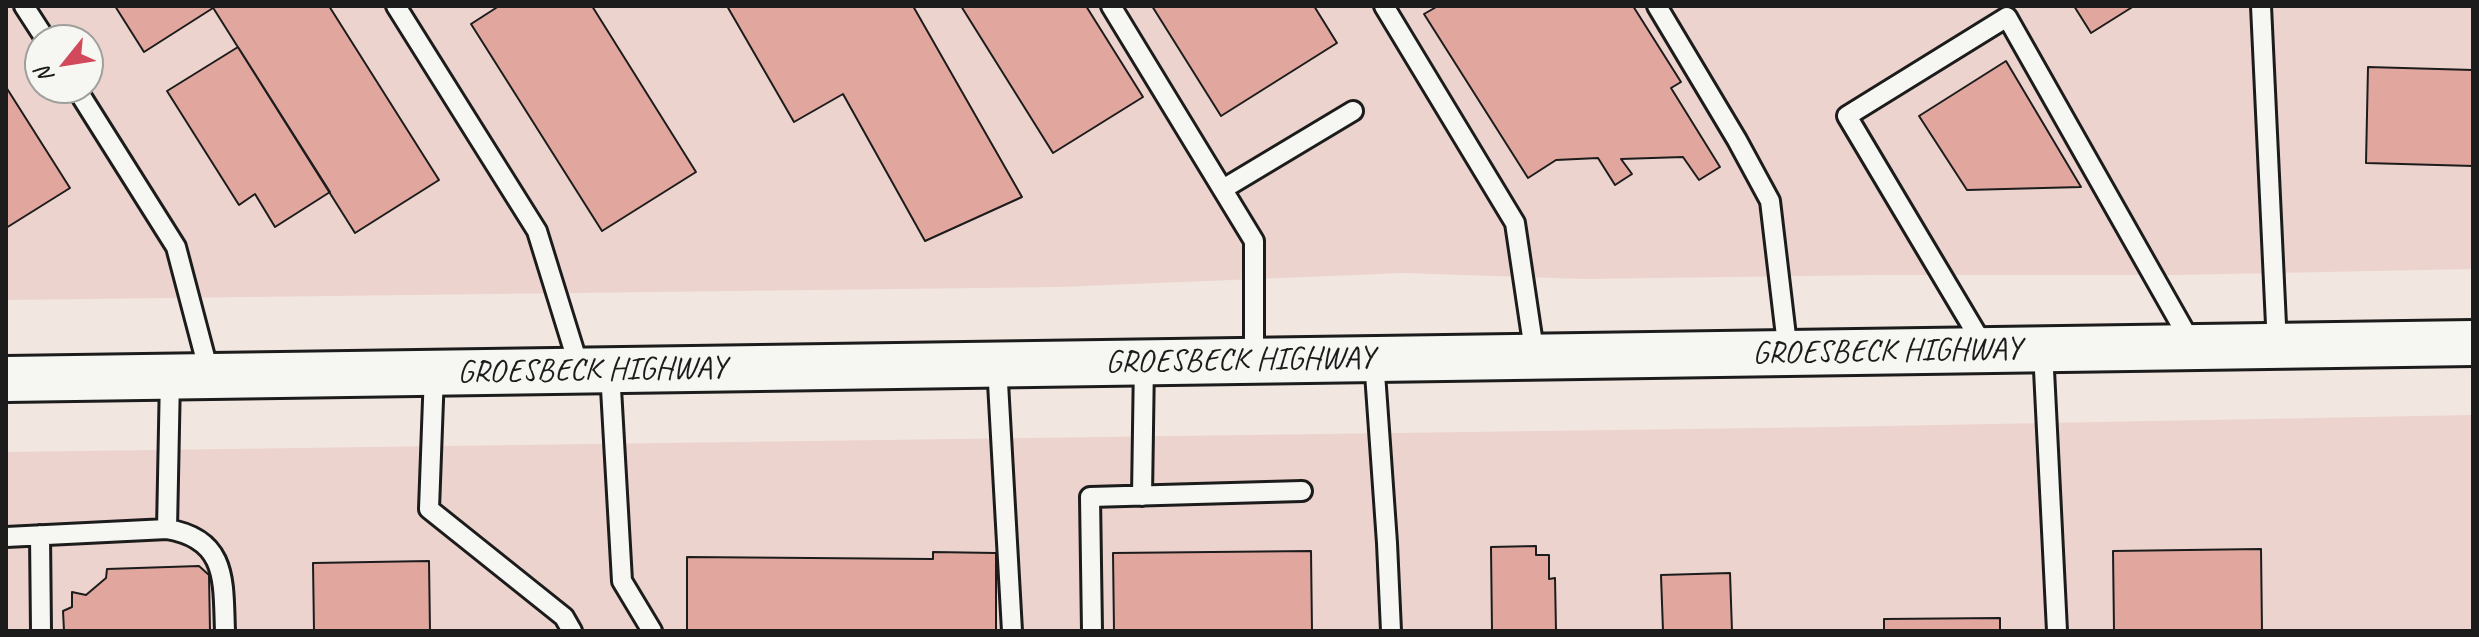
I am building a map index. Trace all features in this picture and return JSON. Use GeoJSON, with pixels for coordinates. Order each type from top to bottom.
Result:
{"type":"FeatureCollection","features":[{"type":"Feature","properties":{"kind":"main road","name":"GROESBECK HIGHWAY"},"geometry":{"type":"LineString","coordinates":[[6,379],[2473,343]]}},
{"type":"Feature","properties":{"kind":"lane"},"geometry":{"type":"LineString","coordinates":[[24,6],[36,24]]}},
{"type":"Feature","properties":{"kind":"lane"},"geometry":{"type":"LineString","coordinates":[[396,6],[537,231],[595,370],[622,581],[652,631]]}},
{"type":"Feature","properties":{"kind":"lane"},"geometry":{"type":"LineString","coordinates":[[1111,6],[1254,241],[1254,361]]}},
{"type":"Feature","properties":{"kind":"lane"},"geometry":{"type":"LineString","coordinates":[[1384,6],[1515,223],[1535,357]]}},
{"type":"Feature","properties":{"kind":"lane"},"geometry":{"type":"LineString","coordinates":[[1657,6],[1770,201],[1788,353]]}},
{"type":"Feature","properties":{"kind":"lane"},"geometry":{"type":"LineString","coordinates":[[2261,6],[2277,346]]}},
{"type":"Feature","properties":{"kind":"lane"},"geometry":{"type":"LineString","coordinates":[[1987,350],[1847,116],[2008,12],[2194,347]]}},
{"type":"Feature","properties":{"kind":"lane"},"geometry":{"type":"LineString","coordinates":[[86,104],[176,247],[190,376],[167,529]]}},
{"type":"Feature","properties":{"kind":"lane"},"geometry":{"type":"LineString","coordinates":[[1223,189],[1353,111]]}},
{"type":"Feature","properties":{"kind":"lane"},"geometry":{"type":"LineString","coordinates":[[2043,350],[2057,631]]}},
{"type":"Feature","properties":{"kind":"lane"},"geometry":{"type":"LineString","coordinates":[[1374,359],[1391,631]]}},
{"type":"Feature","properties":{"kind":"lane"},"geometry":{"type":"LineString","coordinates":[[1142,496],[1144,362]]}},
{"type":"Feature","properties":{"kind":"lane"},"geometry":{"type":"LineString","coordinates":[[997,365],[1012,631]]}},
{"type":"Feature","properties":{"kind":"lane"},"geometry":{"type":"LineString","coordinates":[[434,373],[429,509],[564,617],[572,631]]}},
{"type":"Feature","properties":{"kind":"lane"},"geometry":{"type":"LineString","coordinates":[[1092,631],[1090,497],[1302,491]]}},
{"type":"Feature","properties":{"kind":"lane"},"geometry":{"type":"LineString","coordinates":[[6,537],[167,529],[182,531],[208,549],[217,560],[223,576],[225,631]]}},
{"type":"Feature","properties":{"kind":"lane"},"geometry":{"type":"LineString","coordinates":[[40,535],[41,631]]}},
{"type":"Feature","properties":{"kind":"shaded area"},"geometry":{"type":"Polygon","coordinates":[[[6,6],[2473,6],[2473,269],[2176,275],[1585,279],[1403,273],[1060,287],[6,300],[6,6]]]}},
{"type":"Feature","properties":{"kind":"shaded area"},"geometry":{"type":"Polygon","coordinates":[[[2473,415],[2473,631],[6,631],[6,452],[2473,415]]]}},
{"type":"Feature","properties":{"kind":"building"},"geometry":{"type":"Polygon","coordinates":[[[115,6],[212,6],[213,8],[144,52],[115,6]]]}},
{"type":"Feature","properties":{"kind":"building"},"geometry":{"type":"Polygon","coordinates":[[[212,6],[329,6],[439,180],[355,233],[212,6]]]}},
{"type":"Feature","properties":{"kind":"building"},"geometry":{"type":"Polygon","coordinates":[[[499,6],[592,6],[696,172],[602,231],[471,24],[499,6]]]}},
{"type":"Feature","properties":{"kind":"building"},"geometry":{"type":"Polygon","coordinates":[[[727,6],[913,6],[1022,197],[925,241],[843,94],[794,122],[727,6]]]}},
{"type":"Feature","properties":{"kind":"building"},"geometry":{"type":"Polygon","coordinates":[[[961,6],[1086,6],[1143,97],[1053,153],[961,6]]]}},
{"type":"Feature","properties":{"kind":"building"},"geometry":{"type":"Polygon","coordinates":[[[1152,6],[1314,6],[1337,43],[1221,116],[1152,6]]]}},
{"type":"Feature","properties":{"kind":"building"},"geometry":{"type":"Polygon","coordinates":[[[1438,6],[1633,6],[1681,82],[1671,88],[1720,167],[1699,180],[1683,157],[1621,159],[1632,174],[1615,185],[1598,158],[1556,160],[1528,178],[1424,14],[1438,6]]]}},
{"type":"Feature","properties":{"kind":"building"},"geometry":{"type":"Polygon","coordinates":[[[2074,6],[2134,6],[2091,33],[2074,6]]]}},
{"type":"Feature","properties":{"kind":"building"},"geometry":{"type":"Polygon","coordinates":[[[238,47],[330,192],[275,227],[255,194],[239,205],[167,91],[238,47]]]}},
{"type":"Feature","properties":{"kind":"building"},"geometry":{"type":"Polygon","coordinates":[[[2006,61],[2081,187],[1967,190],[1919,116],[2006,61]]]}},
{"type":"Feature","properties":{"kind":"building"},"geometry":{"type":"Polygon","coordinates":[[[2368,67],[2473,70],[2473,166],[2366,163],[2368,67]]]}},
{"type":"Feature","properties":{"kind":"building"},"geometry":{"type":"Polygon","coordinates":[[[6,87],[70,188],[6,228],[6,87]]]}},
{"type":"Feature","properties":{"kind":"building"},"geometry":{"type":"Polygon","coordinates":[[[1536,546],[1536,555],[1549,555],[1549,579],[1555,578],[1556,631],[1492,631],[1491,547],[1536,546]]]}},
{"type":"Feature","properties":{"kind":"building"},"geometry":{"type":"Polygon","coordinates":[[[2261,549],[2262,631],[2114,631],[2113,551],[2261,549]]]}},
{"type":"Feature","properties":{"kind":"building"},"geometry":{"type":"Polygon","coordinates":[[[1311,551],[1312,631],[1114,631],[1113,553],[1311,551]]]}},
{"type":"Feature","properties":{"kind":"building"},"geometry":{"type":"Polygon","coordinates":[[[933,552],[996,553],[996,631],[687,631],[687,557],[933,559],[933,552]]]}},
{"type":"Feature","properties":{"kind":"building"},"geometry":{"type":"Polygon","coordinates":[[[429,561],[430,631],[314,631],[313,563],[429,561]]]}},
{"type":"Feature","properties":{"kind":"building"},"geometry":{"type":"Polygon","coordinates":[[[199,566],[209,575],[210,631],[64,631],[63,611],[72,607],[72,592],[86,595],[106,578],[107,569],[199,566]]]}},
{"type":"Feature","properties":{"kind":"building"},"geometry":{"type":"Polygon","coordinates":[[[1730,573],[1732,631],[1663,631],[1661,575],[1730,573]]]}},
{"type":"Feature","properties":{"kind":"building"},"geometry":{"type":"Polygon","coordinates":[[[2000,618],[2000,631],[1884,631],[1884,619],[2000,618]]]}}]}
